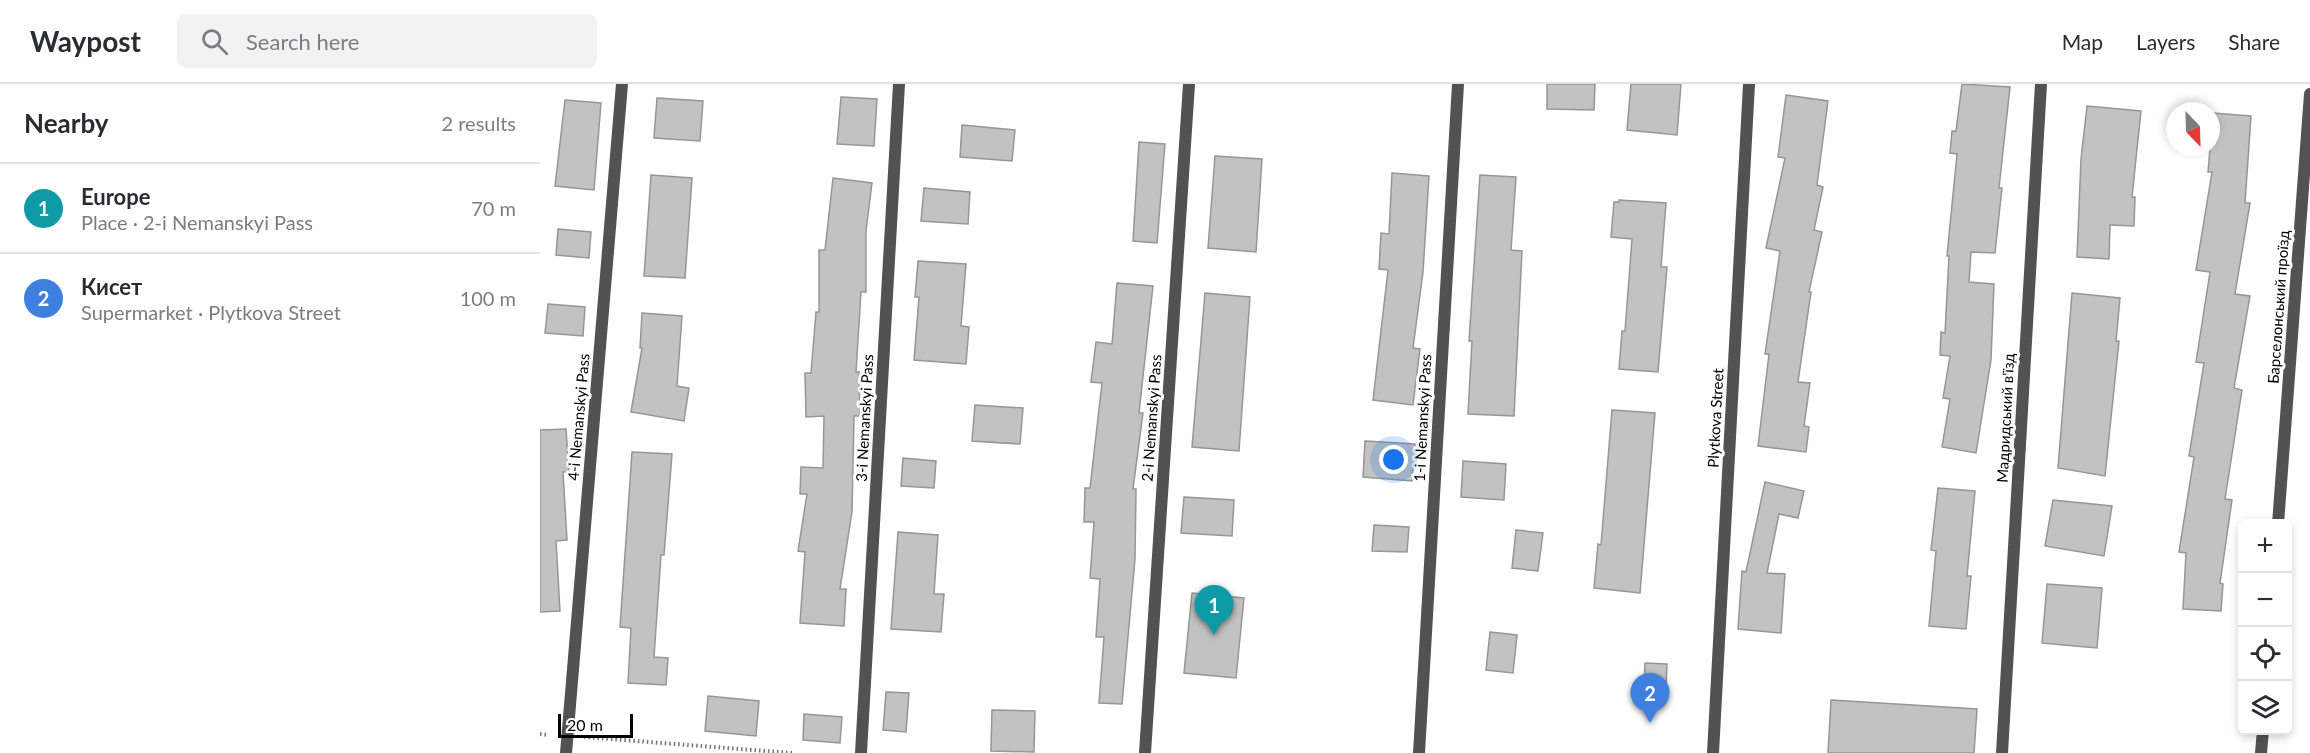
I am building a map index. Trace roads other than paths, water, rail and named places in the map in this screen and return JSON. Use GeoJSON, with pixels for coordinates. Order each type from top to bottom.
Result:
{"type":"FeatureCollection","features":[{"type":"Feature","properties":{"kind":"street","name":"4-i Nemanskyi Pass"},"geometry":{"type":"LineString","coordinates":[[566,753],[622,84]]}},
{"type":"Feature","properties":{"kind":"street","name":"3-i Nemanskyi Pass"},"geometry":{"type":"LineString","coordinates":[[861,753],[899,84]]}},
{"type":"Feature","properties":{"kind":"street","name":"2-i Nemanskyi Pass"},"geometry":{"type":"LineString","coordinates":[[1145,753],[1189,84]]}},
{"type":"Feature","properties":{"kind":"street","name":"1-i Nemanskyi Pass"},"geometry":{"type":"LineString","coordinates":[[1419,753],[1458,84]]}},
{"type":"Feature","properties":{"kind":"street","name":"Plytkova Street"},"geometry":{"type":"LineString","coordinates":[[1713,753],[1749,84]]}},
{"type":"Feature","properties":{"kind":"street","name":"Мадридський в'їзд"},"geometry":{"type":"LineString","coordinates":[[2002,753],[2041,84]]}},
{"type":"Feature","properties":{"kind":"street","name":"Барселонський проїзд"},"geometry":{"type":"LineString","coordinates":[[2278,519],[2310,94]]}},
{"type":"Feature","properties":{"kind":"street"},"geometry":{"type":"LineString","coordinates":[[2261,753],[2263,735]]}},
{"type":"Feature","properties":{"kind":"place","name":"Europe"},"geometry":{"type":"Point","coordinates":[1214,635]}},
{"type":"Feature","properties":{"kind":"place","name":"Кисет"},"geometry":{"type":"Point","coordinates":[1650,723]}}]}
